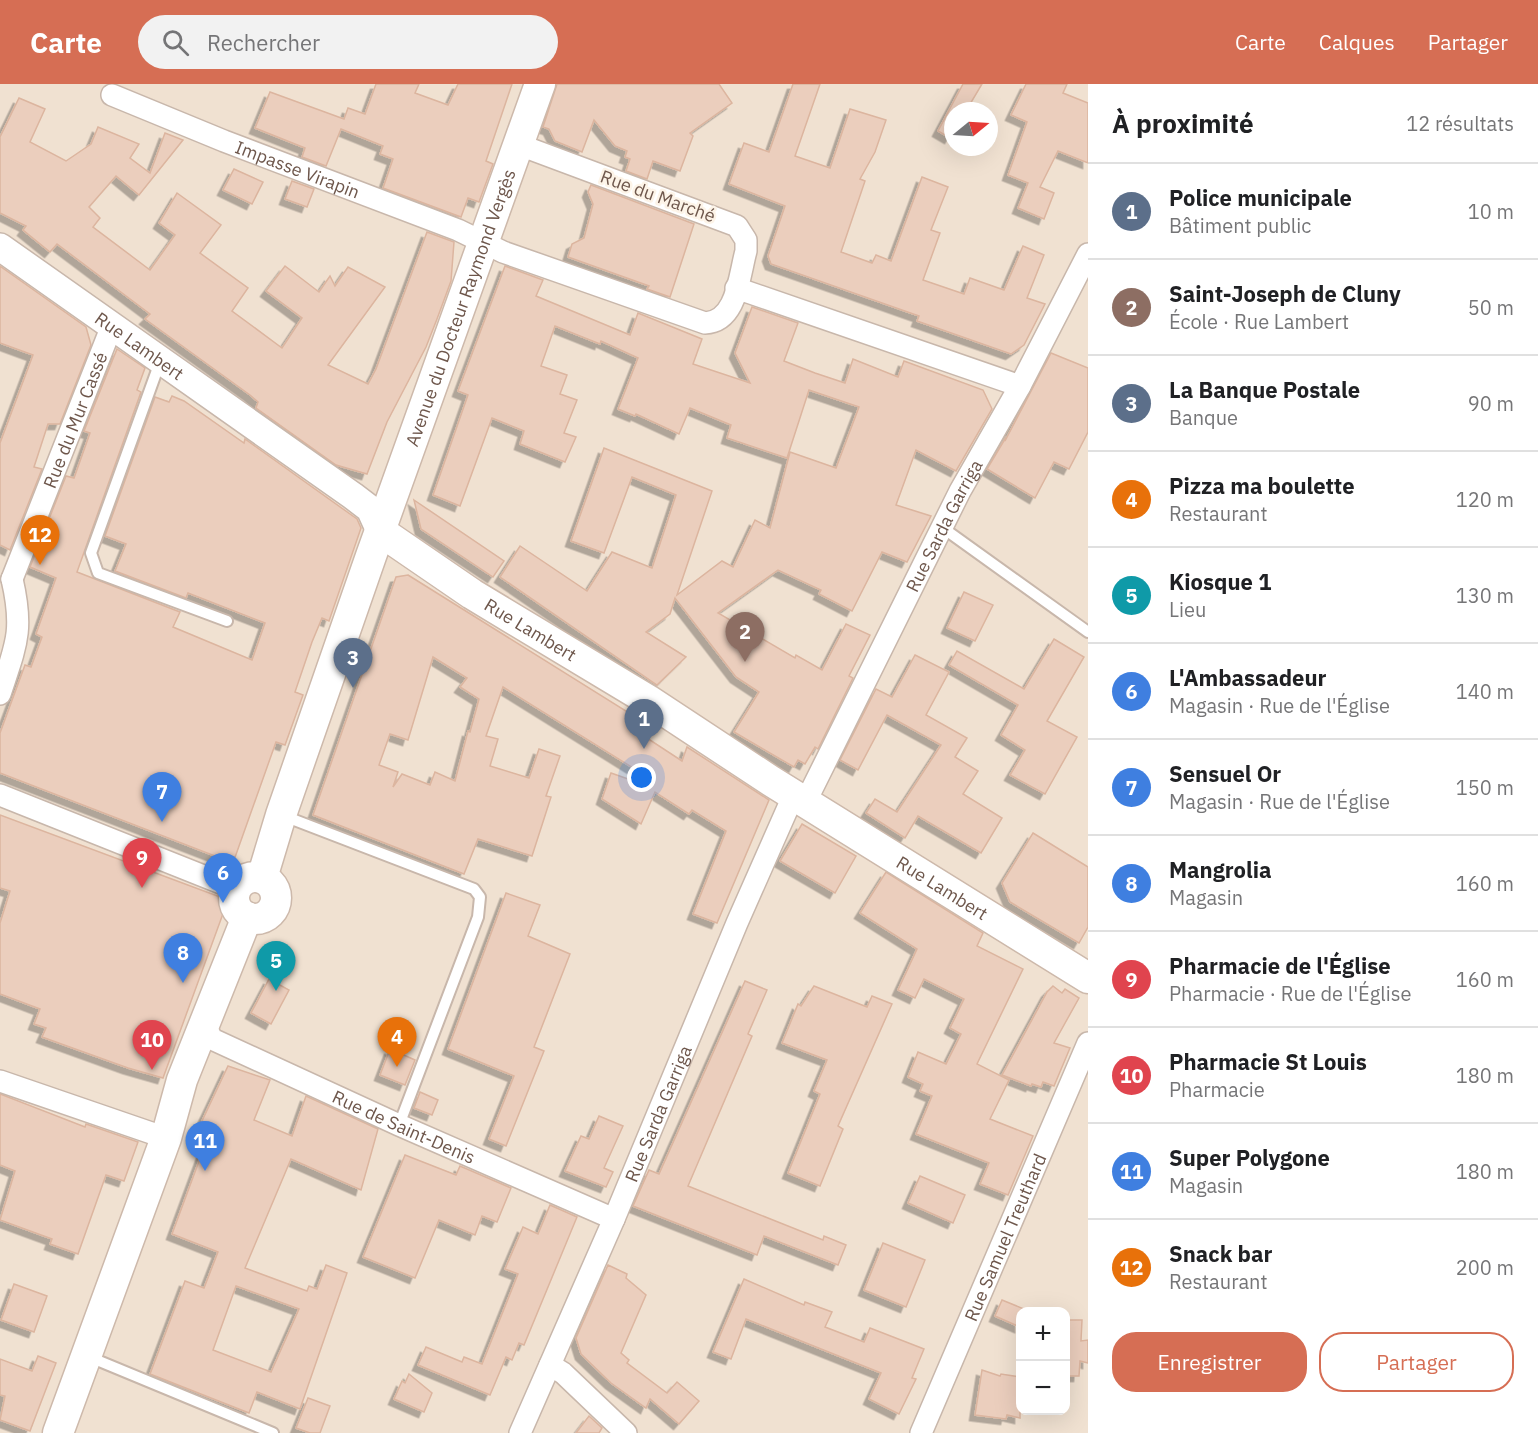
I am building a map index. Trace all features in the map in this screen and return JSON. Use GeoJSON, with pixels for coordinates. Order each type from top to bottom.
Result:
{"type":"FeatureCollection","features":[{"type":"Feature","properties":{"kind":"main road","name":"Avenue du Docteur Raymond Vergès"},"geometry":{"type":"LineString","coordinates":[[281,815],[481,242],[540,84]]}},
{"type":"Feature","properties":{"kind":"main road","name":"Rue Lambert"},"geometry":{"type":"LineString","coordinates":[[380,531],[472,594],[648,700],[1088,978]]}},
{"type":"Feature","properties":{"kind":"main road"},"geometry":{"type":"LineString","coordinates":[[58,1433],[166,1138],[208,1032],[247,917],[260,918],[275,905],[273,886],[249,883],[281,815]]}},
{"type":"Feature","properties":{"kind":"street","name":"Impasse Virapin"},"geometry":{"type":"LineString","coordinates":[[112,95],[224,141],[458,230],[481,242]]}},
{"type":"Feature","properties":{"kind":"street","name":"Rue du Marché"},"geometry":{"type":"LineString","coordinates":[[481,242],[503,252],[705,323],[717,322],[726,315],[736,288],[747,246],[744,235],[737,226],[517,144]]}},
{"type":"Feature","properties":{"kind":"street","name":"Rue Lambert"},"geometry":{"type":"LineString","coordinates":[[0,247],[111,328],[362,502],[370,509],[380,531]]}},
{"type":"Feature","properties":{"kind":"street","name":"Rue Sarda Garriga"},"geometry":{"type":"LineString","coordinates":[[520,1433],[614,1219],[742,912],[1088,254]]}},
{"type":"Feature","properties":{"kind":"street"},"geometry":{"type":"LineString","coordinates":[[736,288],[1020,386]]}},
{"type":"Feature","properties":{"kind":"street","name":"Rue du Mur Cassé"},"geometry":{"type":"LineString","coordinates":[[6,576],[111,328]]}},
{"type":"Feature","properties":{"kind":"street"},"geometry":{"type":"LineString","coordinates":[[0,694],[18,640],[19,609],[6,576]]}},
{"type":"Feature","properties":{"kind":"street"},"geometry":{"type":"LineString","coordinates":[[0,795],[249,883]]}},
{"type":"Feature","properties":{"kind":"street","name":"Rue de Saint-Denis"},"geometry":{"type":"LineString","coordinates":[[208,1032],[399,1125],[614,1219]]}},
{"type":"Feature","properties":{"kind":"street","name":"Rue Samuel Treuthard"},"geometry":{"type":"LineString","coordinates":[[921,1433],[1088,1042]]}},
{"type":"Feature","properties":{"kind":"street"},"geometry":{"type":"LineString","coordinates":[[0,1081],[166,1138]]}},
{"type":"Feature","properties":{"kind":"street"},"geometry":{"type":"LineString","coordinates":[[549,1365],[563,1373],[626,1433]]}},
{"type":"Feature","properties":{"kind":"lane"},"geometry":{"type":"LineString","coordinates":[[160,362],[91,553],[98,573],[227,621]]}},
{"type":"Feature","properties":{"kind":"lane"},"geometry":{"type":"LineString","coordinates":[[943,528],[1088,632]]}},
{"type":"Feature","properties":{"kind":"lane"},"geometry":{"type":"LineString","coordinates":[[281,815],[474,889],[480,897],[478,917],[399,1125]]}},
{"type":"Feature","properties":{"kind":"lane"},"geometry":{"type":"LineString","coordinates":[[86,1356],[273,1433]]}},
{"type":"Feature","properties":{"kind":"shaded area"},"geometry":{"type":"Polygon","coordinates":[[[0,84],[1088,84],[1088,1433],[0,1433],[0,84]]]}},
{"type":"Feature","properties":{"kind":"building"},"geometry":{"type":"Polygon","coordinates":[[[376,84],[419,84],[415,93],[448,105],[458,84],[512,84],[486,161],[493,164],[479,202],[468,198],[461,217],[383,188],[393,159],[380,154],[383,146],[341,129],[326,166],[302,157],[305,148],[255,128],[270,92],[344,119],[348,108],[365,114],[376,84]]]}},
{"type":"Feature","properties":{"kind":"building"},"geometry":{"type":"Polygon","coordinates":[[[557,84],[719,84],[732,103],[690,133],[693,136],[680,171],[653,161],[647,179],[626,171],[630,159],[625,157],[627,151],[615,146],[594,120],[582,152],[555,141],[549,129],[543,127],[557,84]]]}},
{"type":"Feature","properties":{"kind":"building"},"geometry":{"type":"Polygon","coordinates":[[[793,84],[820,84],[795,156],[830,168],[850,109],[886,120],[875,152],[860,179],[865,181],[841,252],[872,263],[876,255],[891,261],[922,177],[948,187],[931,230],[940,233],[923,280],[964,294],[970,278],[1004,290],[1023,246],[1044,255],[1027,298],[1045,304],[1024,345],[1011,354],[917,321],[919,316],[771,264],[768,256],[785,206],[729,184],[744,143],[769,152],[793,84]]]}},
{"type":"Feature","properties":{"kind":"building"},"geometry":{"type":"Polygon","coordinates":[[[963,84],[982,84],[971,102],[953,102],[963,84]]]}},
{"type":"Feature","properties":{"kind":"building"},"geometry":{"type":"Polygon","coordinates":[[[1026,84],[1067,84],[1063,93],[1088,103],[1088,163],[1058,151],[1040,187],[1054,193],[1044,219],[1018,208],[1028,183],[1008,175],[1027,122],[1011,115],[1026,84]]]}},
{"type":"Feature","properties":{"kind":"building"},"geometry":{"type":"Polygon","coordinates":[[[19,98],[45,109],[30,142],[66,161],[91,144],[98,127],[139,144],[130,158],[150,173],[165,133],[183,140],[139,195],[116,176],[89,207],[100,218],[93,227],[150,270],[175,235],[159,223],[177,193],[221,225],[200,253],[248,288],[232,311],[282,348],[302,318],[266,291],[285,266],[319,292],[330,276],[335,286],[348,267],[385,287],[328,365],[368,384],[376,369],[427,232],[454,242],[451,281],[437,319],[426,347],[387,422],[367,474],[336,465],[256,408],[258,402],[250,395],[145,319],[150,314],[57,244],[50,252],[23,230],[26,226],[0,213],[0,137],[19,98]]]}},
{"type":"Feature","properties":{"kind":"building"},"geometry":{"type":"Polygon","coordinates":[[[944,120],[944,134],[938,131],[944,120]]]}},
{"type":"Feature","properties":{"kind":"building"},"geometry":{"type":"Polygon","coordinates":[[[234,169],[263,182],[252,204],[223,190],[234,169]]]}},
{"type":"Feature","properties":{"kind":"building"},"geometry":{"type":"Polygon","coordinates":[[[292,181],[314,189],[307,207],[285,199],[292,181]]]}},
{"type":"Feature","properties":{"kind":"building"},"geometry":{"type":"Polygon","coordinates":[[[591,185],[694,224],[670,297],[647,289],[649,286],[568,257],[572,244],[584,238],[593,204],[588,192],[591,185]]]}},
{"type":"Feature","properties":{"kind":"building"},"geometry":{"type":"Polygon","coordinates":[[[0,266],[86,327],[91,345],[60,424],[48,424],[34,467],[42,469],[10,550],[0,545],[0,443],[33,355],[0,343],[0,266]]]}},
{"type":"Feature","properties":{"kind":"building"},"geometry":{"type":"Polygon","coordinates":[[[505,266],[543,280],[536,296],[630,335],[638,313],[702,339],[693,364],[750,383],[735,353],[752,307],[798,323],[784,361],[815,373],[845,383],[853,359],[898,377],[904,361],[983,390],[992,409],[956,471],[916,450],[896,505],[931,516],[907,562],[882,552],[852,611],[819,594],[821,590],[778,570],[718,613],[795,658],[796,655],[822,670],[846,624],[870,635],[849,676],[853,678],[818,749],[815,747],[805,764],[798,760],[794,767],[734,732],[759,692],[736,677],[675,598],[670,614],[646,632],[686,657],[657,685],[500,577],[520,546],[587,591],[612,552],[652,568],[676,495],[632,477],[604,553],[571,541],[604,448],[712,491],[677,595],[722,561],[733,567],[755,520],[770,528],[790,452],[836,468],[859,407],[809,390],[787,458],[727,438],[731,425],[690,408],[679,434],[636,414],[635,416],[618,409],[638,358],[601,341],[600,344],[555,326],[541,366],[567,375],[560,394],[577,400],[564,433],[576,437],[565,462],[520,444],[524,431],[492,418],[460,506],[433,495],[468,395],[458,391],[505,266]]]}},
{"type":"Feature","properties":{"kind":"building"},"geometry":{"type":"Polygon","coordinates":[[[117,349],[145,368],[137,390],[141,392],[77,572],[180,612],[173,627],[252,660],[265,623],[188,593],[186,598],[115,571],[126,544],[105,536],[155,397],[169,402],[172,396],[184,401],[244,443],[245,439],[357,519],[361,528],[329,621],[322,618],[312,642],[295,692],[303,695],[285,745],[276,742],[233,863],[0,773],[0,733],[25,665],[31,667],[42,637],[36,634],[56,578],[30,567],[66,476],[74,478],[90,433],[84,431],[117,349]]]}},
{"type":"Feature","properties":{"kind":"building"},"geometry":{"type":"Polygon","coordinates":[[[1051,353],[1088,368],[1088,432],[1069,469],[1054,462],[1035,498],[987,469],[1005,439],[1005,441],[1051,353]]]}},
{"type":"Feature","properties":{"kind":"building"},"geometry":{"type":"Polygon","coordinates":[[[414,500],[504,561],[493,577],[421,529],[414,500]]]}},
{"type":"Feature","properties":{"kind":"building"},"geometry":{"type":"Polygon","coordinates":[[[408,575],[634,716],[630,727],[682,761],[687,747],[769,800],[717,923],[693,914],[726,831],[692,810],[689,814],[655,792],[641,824],[602,799],[611,773],[651,787],[654,781],[503,687],[486,736],[498,739],[490,766],[529,778],[539,749],[560,756],[546,796],[551,797],[532,856],[478,839],[464,874],[313,815],[396,577],[408,575]],[[433,657],[408,740],[390,734],[379,765],[398,772],[393,787],[402,774],[430,785],[435,772],[455,781],[479,699],[460,687],[467,678],[433,657]]]}},
{"type":"Feature","properties":{"kind":"building"},"geometry":{"type":"Polygon","coordinates":[[[964,592],[993,605],[975,641],[947,628],[964,592]]]}},
{"type":"Feature","properties":{"kind":"building"},"geometry":{"type":"Polygon","coordinates":[[[1054,639],[1084,657],[1047,721],[1077,737],[1045,794],[1010,775],[1025,750],[1001,735],[1018,705],[949,665],[957,651],[1024,689],[1054,639]]]}},
{"type":"Feature","properties":{"kind":"building"},"geometry":{"type":"Polygon","coordinates":[[[915,655],[949,672],[926,715],[967,738],[955,757],[978,771],[963,794],[1002,818],[981,853],[918,816],[905,838],[866,813],[875,799],[897,812],[941,745],[887,715],[858,770],[840,760],[876,689],[892,697],[915,655]]]}},
{"type":"Feature","properties":{"kind":"building"},"geometry":{"type":"Polygon","coordinates":[[[0,815],[228,900],[163,1078],[42,1037],[46,1028],[34,1024],[40,1009],[0,994],[0,923],[10,891],[0,888],[0,815]]]}},
{"type":"Feature","properties":{"kind":"building"},"geometry":{"type":"Polygon","coordinates":[[[802,824],[856,856],[835,893],[780,861],[802,824]]]}},
{"type":"Feature","properties":{"kind":"building"},"geometry":{"type":"Polygon","coordinates":[[[1033,833],[1088,867],[1088,927],[1079,943],[1010,902],[1002,883],[1033,833]]]}},
{"type":"Feature","properties":{"kind":"building"},"geometry":{"type":"Polygon","coordinates":[[[886,872],[983,933],[977,946],[1023,969],[977,1064],[1009,1080],[990,1119],[1033,1136],[1008,1195],[980,1184],[989,1163],[916,1134],[932,1096],[920,1091],[923,1084],[908,1077],[918,1052],[946,1064],[961,1034],[950,1028],[964,999],[924,979],[915,998],[898,990],[917,949],[860,913],[886,872]]]}},
{"type":"Feature","properties":{"kind":"building"},"geometry":{"type":"Polygon","coordinates":[[[506,893],[540,905],[528,936],[570,954],[534,1047],[544,1051],[506,1146],[489,1139],[514,1076],[448,1049],[506,893]]]}},
{"type":"Feature","properties":{"kind":"building"},"geometry":{"type":"Polygon","coordinates":[[[269,979],[289,990],[271,1024],[251,1013],[269,979]]]}},
{"type":"Feature","properties":{"kind":"building"},"geometry":{"type":"Polygon","coordinates":[[[745,981],[767,990],[748,1034],[752,1036],[688,1186],[823,1240],[824,1236],[846,1245],[838,1265],[764,1236],[757,1255],[633,1206],[649,1170],[659,1174],[745,981]]]}},
{"type":"Feature","properties":{"kind":"building"},"geometry":{"type":"Polygon","coordinates":[[[814,986],[867,1007],[872,996],[892,1004],[838,1126],[843,1129],[820,1186],[788,1173],[820,1094],[814,1091],[827,1060],[782,1043],[798,1004],[801,1006],[814,986]]]}},
{"type":"Feature","properties":{"kind":"building"},"geometry":{"type":"Polygon","coordinates":[[[1053,986],[1062,993],[1065,989],[1079,998],[1054,1043],[1070,1048],[1054,1086],[1043,1082],[1041,1087],[1032,1084],[1031,1086],[1002,1075],[1047,992],[1053,986]]]}},
{"type":"Feature","properties":{"kind":"building"},"geometry":{"type":"Polygon","coordinates":[[[390,1049],[415,1060],[405,1085],[380,1075],[390,1049]]]}},
{"type":"Feature","properties":{"kind":"building"},"geometry":{"type":"Polygon","coordinates":[[[228,1066],[270,1080],[254,1120],[292,1136],[306,1096],[378,1129],[361,1190],[291,1159],[245,1268],[307,1291],[309,1286],[317,1289],[326,1265],[347,1273],[300,1409],[257,1392],[249,1413],[150,1374],[185,1281],[204,1288],[218,1252],[172,1234],[212,1126],[202,1121],[228,1066]],[[236,1286],[213,1350],[271,1372],[299,1309],[236,1286]]]}},
{"type":"Feature","properties":{"kind":"building"},"geometry":{"type":"Polygon","coordinates":[[[420,1092],[438,1100],[432,1115],[414,1108],[420,1092]]]}},
{"type":"Feature","properties":{"kind":"building"},"geometry":{"type":"Polygon","coordinates":[[[0,1094],[85,1127],[86,1124],[138,1142],[124,1181],[106,1175],[78,1254],[50,1244],[52,1239],[0,1220],[15,1171],[0,1165],[0,1094]]]}},
{"type":"Feature","properties":{"kind":"building"},"geometry":{"type":"Polygon","coordinates":[[[599,1116],[623,1126],[604,1168],[613,1172],[606,1187],[565,1171],[581,1136],[589,1139],[599,1116]]]}},
{"type":"Feature","properties":{"kind":"building"},"geometry":{"type":"Polygon","coordinates":[[[405,1155],[456,1175],[460,1166],[511,1188],[497,1222],[482,1216],[475,1235],[439,1220],[415,1278],[363,1257],[405,1155]]]}},
{"type":"Feature","properties":{"kind":"building"},"geometry":{"type":"Polygon","coordinates":[[[920,1176],[965,1195],[953,1223],[908,1203],[920,1176]]]}},
{"type":"Feature","properties":{"kind":"building"},"geometry":{"type":"Polygon","coordinates":[[[550,1205],[577,1217],[524,1345],[519,1343],[512,1360],[506,1357],[490,1395],[418,1365],[426,1347],[462,1362],[464,1357],[482,1364],[518,1274],[505,1269],[523,1227],[538,1234],[550,1205]]]}},
{"type":"Feature","properties":{"kind":"building"},"geometry":{"type":"Polygon","coordinates":[[[883,1243],[925,1260],[906,1307],[864,1290],[883,1243]]]}},
{"type":"Feature","properties":{"kind":"building"},"geometry":{"type":"Polygon","coordinates":[[[608,1265],[627,1274],[626,1278],[646,1295],[621,1353],[629,1360],[627,1363],[667,1393],[677,1382],[699,1401],[679,1424],[650,1399],[646,1408],[611,1383],[581,1354],[576,1338],[608,1265]]]}},
{"type":"Feature","properties":{"kind":"building"},"geometry":{"type":"Polygon","coordinates":[[[744,1279],[804,1305],[805,1302],[832,1312],[825,1327],[864,1342],[870,1328],[924,1349],[912,1378],[916,1379],[899,1414],[869,1399],[881,1373],[746,1319],[731,1359],[713,1352],[744,1279]]]}},
{"type":"Feature","properties":{"kind":"building"},"geometry":{"type":"Polygon","coordinates":[[[14,1284],[47,1296],[34,1332],[1,1320],[14,1284]]]}},
{"type":"Feature","properties":{"kind":"building"},"geometry":{"type":"Polygon","coordinates":[[[1002,1300],[1019,1307],[1016,1307],[1016,1325],[995,1316],[1002,1300]]]}},
{"type":"Feature","properties":{"kind":"building"},"geometry":{"type":"Polygon","coordinates":[[[1070,1320],[1082,1320],[1081,1341],[1088,1340],[1088,1363],[1080,1361],[1079,1376],[1070,1376],[1070,1320]]]}},
{"type":"Feature","properties":{"kind":"building"},"geometry":{"type":"Polygon","coordinates":[[[38,1356],[56,1363],[30,1431],[0,1420],[5,1396],[0,1395],[0,1359],[32,1371],[38,1356]]]}},
{"type":"Feature","properties":{"kind":"building"},"geometry":{"type":"Polygon","coordinates":[[[982,1370],[1000,1376],[1001,1374],[1016,1376],[1016,1415],[1020,1415],[1020,1418],[1007,1415],[1006,1419],[975,1415],[982,1370]]]}},
{"type":"Feature","properties":{"kind":"building"},"geometry":{"type":"Polygon","coordinates":[[[409,1374],[432,1393],[424,1412],[394,1399],[402,1381],[405,1383],[409,1374]]]}},
{"type":"Feature","properties":{"kind":"building"},"geometry":{"type":"Polygon","coordinates":[[[308,1398],[330,1406],[320,1433],[310,1433],[296,1428],[308,1398]]]}},
{"type":"Feature","properties":{"kind":"building"},"geometry":{"type":"Polygon","coordinates":[[[589,1416],[602,1428],[599,1433],[576,1433],[589,1416]]]}},
{"type":"Feature","properties":{"kind":"place","name":"Snack bar"},"geometry":{"type":"Point","coordinates":[40,565]}},
{"type":"Feature","properties":{"kind":"place","name":"Saint-Joseph de Cluny"},"geometry":{"type":"Point","coordinates":[745,662]}},
{"type":"Feature","properties":{"kind":"place","name":"La Banque Postale"},"geometry":{"type":"Point","coordinates":[353,688]}},
{"type":"Feature","properties":{"kind":"place","name":"Police municipale"},"geometry":{"type":"Point","coordinates":[644,749]}},
{"type":"Feature","properties":{"kind":"place","name":"Sensuel Or"},"geometry":{"type":"Point","coordinates":[162,822]}},
{"type":"Feature","properties":{"kind":"place","name":"Pharmacie de l'Église"},"geometry":{"type":"Point","coordinates":[142,888]}},
{"type":"Feature","properties":{"kind":"place","name":"L'Ambassadeur"},"geometry":{"type":"Point","coordinates":[223,903]}},
{"type":"Feature","properties":{"kind":"place","name":"Mangrolia"},"geometry":{"type":"Point","coordinates":[183,983]}},
{"type":"Feature","properties":{"kind":"place","name":"Kiosque 1"},"geometry":{"type":"Point","coordinates":[276,991]}},
{"type":"Feature","properties":{"kind":"place","name":"Pizza ma boulette"},"geometry":{"type":"Point","coordinates":[397,1067]}},
{"type":"Feature","properties":{"kind":"place","name":"Pharmacie St Louis"},"geometry":{"type":"Point","coordinates":[152,1070]}},
{"type":"Feature","properties":{"kind":"place","name":"Super Polygone"},"geometry":{"type":"Point","coordinates":[205,1171]}}]}
